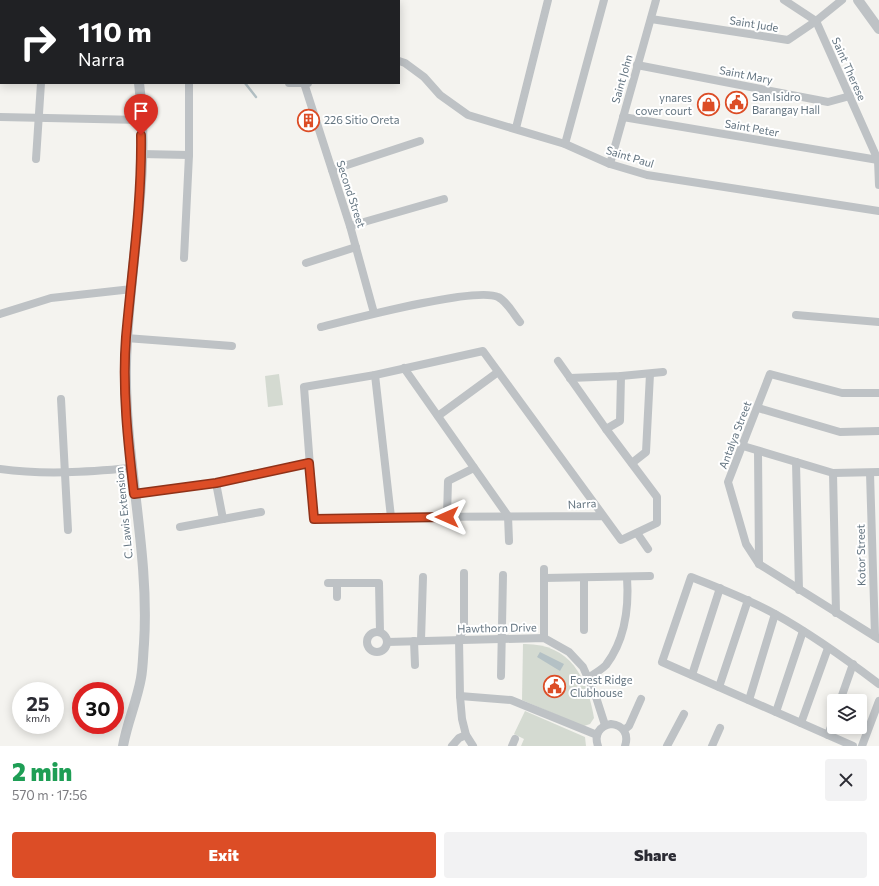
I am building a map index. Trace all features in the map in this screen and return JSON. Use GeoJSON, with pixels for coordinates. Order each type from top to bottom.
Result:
{"type":"FeatureCollection","features":[{"type":"Feature","properties":{"kind":"street"},"geometry":{"type":"LineString","coordinates":[[516,128],[548,0]]}},
{"type":"Feature","properties":{"kind":"street"},"geometry":{"type":"LineString","coordinates":[[565,144],[604,0]]}},
{"type":"Feature","properties":{"kind":"street","name":"Saint John"},"geometry":{"type":"LineString","coordinates":[[610,164],[656,0]]}},
{"type":"Feature","properties":{"kind":"street"},"geometry":{"type":"LineString","coordinates":[[784,0],[816,21]]}},
{"type":"Feature","properties":{"kind":"street","name":"Saint Jude"},"geometry":{"type":"LineString","coordinates":[[651,19],[788,40],[816,21],[842,0]]}},
{"type":"Feature","properties":{"kind":"street"},"geometry":{"type":"LineString","coordinates":[[858,0],[879,30]]}},
{"type":"Feature","properties":{"kind":"street","name":"Saint Therese"},"geometry":{"type":"LineString","coordinates":[[816,21],[878,160],[879,185]]}},
{"type":"Feature","properties":{"kind":"street","name":"Saint Paul"},"geometry":{"type":"LineString","coordinates":[[400,61],[406,63],[424,77],[440,95],[468,115],[516,128],[565,144],[610,164],[647,175],[879,211]]}},
{"type":"Feature","properties":{"kind":"street","name":"Saint Mary"},"geometry":{"type":"LineString","coordinates":[[638,66],[828,102],[850,96]]}},
{"type":"Feature","properties":{"kind":"street"},"geometry":{"type":"LineString","coordinates":[[36,159],[42,84]]}},
{"type":"Feature","properties":{"kind":"street","name":"C. Lawis Extension"},"geometry":{"type":"LineString","coordinates":[[124,746],[125,733],[141,678],[144,644],[143,569],[131,468],[125,379],[126,338],[141,185],[141,120],[139,84]]}},
{"type":"Feature","properties":{"kind":"street"},"geometry":{"type":"LineString","coordinates":[[184,258],[189,155],[189,84]]}},
{"type":"Feature","properties":{"kind":"street","name":"Second Street"},"geometry":{"type":"LineString","coordinates":[[306,84],[350,226],[374,313]]}},
{"type":"Feature","properties":{"kind":"street"},"geometry":{"type":"LineString","coordinates":[[0,117],[141,120]]}},
{"type":"Feature","properties":{"kind":"street","name":"Saint Peter"},"geometry":{"type":"LineString","coordinates":[[623,117],[878,160]]}},
{"type":"Feature","properties":{"kind":"street"},"geometry":{"type":"LineString","coordinates":[[332,170],[420,141]]}},
{"type":"Feature","properties":{"kind":"street"},"geometry":{"type":"LineString","coordinates":[[141,154],[189,155]]}},
{"type":"Feature","properties":{"kind":"street"},"geometry":{"type":"LineString","coordinates":[[350,226],[444,199]]}},
{"type":"Feature","properties":{"kind":"street"},"geometry":{"type":"LineString","coordinates":[[306,263],[356,247]]}},
{"type":"Feature","properties":{"kind":"street"},"geometry":{"type":"LineString","coordinates":[[0,314],[51,298],[132,288]]}},
{"type":"Feature","properties":{"kind":"street"},"geometry":{"type":"LineString","coordinates":[[321,327],[374,313],[451,299],[493,295],[503,300],[520,322]]}},
{"type":"Feature","properties":{"kind":"street"},"geometry":{"type":"LineString","coordinates":[[796,315],[879,322]]}},
{"type":"Feature","properties":{"kind":"street"},"geometry":{"type":"LineString","coordinates":[[126,338],[232,346]]}},
{"type":"Feature","properties":{"kind":"street","name":"Narra"},"geometry":{"type":"LineString","coordinates":[[483,351],[602,516],[314,519],[304,387],[375,375],[483,351]]}},
{"type":"Feature","properties":{"kind":"street"},"geometry":{"type":"LineString","coordinates":[[558,361],[606,430],[657,498],[657,523],[620,540],[602,516]]}},
{"type":"Feature","properties":{"kind":"street"},"geometry":{"type":"LineString","coordinates":[[404,368],[508,516],[508,541]]}},
{"type":"Feature","properties":{"kind":"street"},"geometry":{"type":"LineString","coordinates":[[438,416],[498,372]]}},
{"type":"Feature","properties":{"kind":"street"},"geometry":{"type":"LineString","coordinates":[[570,378],[621,376],[663,372]]}},
{"type":"Feature","properties":{"kind":"street"},"geometry":{"type":"LineString","coordinates":[[632,463],[646,452],[650,374]]}},
{"type":"Feature","properties":{"kind":"street","name":"Antalya Street"},"geometry":{"type":"LineString","coordinates":[[877,638],[759,564],[746,544],[728,482],[770,374],[842,393],[879,392]]}},
{"type":"Feature","properties":{"kind":"street"},"geometry":{"type":"LineString","coordinates":[[375,375],[391,517]]}},
{"type":"Feature","properties":{"kind":"street"},"geometry":{"type":"LineString","coordinates":[[606,430],[620,421],[621,376]]}},
{"type":"Feature","properties":{"kind":"street"},"geometry":{"type":"LineString","coordinates":[[61,399],[68,530]]}},
{"type":"Feature","properties":{"kind":"street"},"geometry":{"type":"LineString","coordinates":[[758,408],[840,432],[879,431]]}},
{"type":"Feature","properties":{"kind":"street"},"geometry":{"type":"LineString","coordinates":[[743,446],[833,473],[879,472]]}},
{"type":"Feature","properties":{"kind":"street"},"geometry":{"type":"LineString","coordinates":[[758,451],[759,564]]}},
{"type":"Feature","properties":{"kind":"street"},"geometry":{"type":"LineString","coordinates":[[796,462],[799,590]]}},
{"type":"Feature","properties":{"kind":"street"},"geometry":{"type":"LineString","coordinates":[[134,494],[216,483],[309,463]]}},
{"type":"Feature","properties":{"kind":"street"},"geometry":{"type":"LineString","coordinates":[[0,469],[28,473],[65,473],[131,468]]}},
{"type":"Feature","properties":{"kind":"street"},"geometry":{"type":"LineString","coordinates":[[447,517],[447,483],[450,479],[474,468]]}},
{"type":"Feature","properties":{"kind":"street"},"geometry":{"type":"LineString","coordinates":[[833,473],[836,613]]}},
{"type":"Feature","properties":{"kind":"street","name":"Kotor Street"},"geometry":{"type":"LineString","coordinates":[[870,473],[877,638]]}},
{"type":"Feature","properties":{"kind":"street"},"geometry":{"type":"LineString","coordinates":[[216,483],[223,519]]}},
{"type":"Feature","properties":{"kind":"street"},"geometry":{"type":"LineString","coordinates":[[180,527],[261,512]]}},
{"type":"Feature","properties":{"kind":"street"},"geometry":{"type":"LineString","coordinates":[[637,532],[648,549]]}},
{"type":"Feature","properties":{"kind":"street"},"geometry":{"type":"LineString","coordinates":[[544,569],[544,638]]}},
{"type":"Feature","properties":{"kind":"street"},"geometry":{"type":"LineString","coordinates":[[464,573],[464,628],[459,639],[460,696],[462,719],[466,735],[473,746]]}},
{"type":"Feature","properties":{"kind":"street"},"geometry":{"type":"LineString","coordinates":[[501,676],[503,575]]}},
{"type":"Feature","properties":{"kind":"street"},"geometry":{"type":"LineString","coordinates":[[544,578],[650,576]]}},
{"type":"Feature","properties":{"kind":"street"},"geometry":{"type":"LineString","coordinates":[[415,665],[423,577]]}},
{"type":"Feature","properties":{"kind":"street"},"geometry":{"type":"LineString","coordinates":[[588,678],[605,666],[613,652],[624,622],[628,603],[627,577]]}},
{"type":"Feature","properties":{"kind":"street"},"geometry":{"type":"LineString","coordinates":[[853,746],[662,662],[691,577],[748,600],[775,614],[853,664],[879,684]]}},
{"type":"Feature","properties":{"kind":"street"},"geometry":{"type":"LineString","coordinates":[[584,578],[584,630]]}},
{"type":"Feature","properties":{"kind":"street"},"geometry":{"type":"LineString","coordinates":[[328,583],[379,583],[380,632]]}},
{"type":"Feature","properties":{"kind":"street"},"geometry":{"type":"LineString","coordinates":[[337,583],[337,597]]}},
{"type":"Feature","properties":{"kind":"street"},"geometry":{"type":"LineString","coordinates":[[692,675],[720,588]]}},
{"type":"Feature","properties":{"kind":"street"},"geometry":{"type":"LineString","coordinates":[[719,687],[748,600]]}},
{"type":"Feature","properties":{"kind":"street"},"geometry":{"type":"LineString","coordinates":[[749,700],[775,614]]}},
{"type":"Feature","properties":{"kind":"street"},"geometry":{"type":"LineString","coordinates":[[776,712],[803,631]]}},
{"type":"Feature","properties":{"kind":"street"},"geometry":{"type":"LineString","coordinates":[[380,632],[384,634],[387,642],[384,649],[380,651],[373,651],[367,646],[367,638],[369,635],[380,632]]}},
{"type":"Feature","properties":{"kind":"street","name":"Hawthorn Drive"},"geometry":{"type":"LineString","coordinates":[[387,642],[418,640],[544,638],[568,652],[583,667],[606,725]]}},
{"type":"Feature","properties":{"kind":"street"},"geometry":{"type":"LineString","coordinates":[[801,723],[828,648]]}},
{"type":"Feature","properties":{"kind":"street"},"geometry":{"type":"LineString","coordinates":[[842,694],[853,664]]}},
{"type":"Feature","properties":{"kind":"street"},"geometry":{"type":"LineString","coordinates":[[460,696],[511,700],[597,735]]}},
{"type":"Feature","properties":{"kind":"street"},"geometry":{"type":"LineString","coordinates":[[624,730],[629,726],[641,699]]}},
{"type":"Feature","properties":{"kind":"street"},"geometry":{"type":"LineString","coordinates":[[862,746],[879,701]]}},
{"type":"Feature","properties":{"kind":"street"},"geometry":{"type":"LineString","coordinates":[[667,746],[684,714]]}},
{"type":"Feature","properties":{"kind":"street"},"geometry":{"type":"LineString","coordinates":[[598,746],[597,735],[606,725],[616,724],[624,730],[627,741],[625,746]]}},
{"type":"Feature","properties":{"kind":"street"},"geometry":{"type":"LineString","coordinates":[[712,746],[720,728]]}},
{"type":"Feature","properties":{"kind":"street"},"geometry":{"type":"LineString","coordinates":[[452,746],[459,738],[466,735]]}},
{"type":"Feature","properties":{"kind":"shaded area"},"geometry":{"type":"Polygon","coordinates":[[[279,374],[283,405],[268,407],[265,376],[279,374]]]}},
{"type":"Feature","properties":{"kind":"shaded area"},"geometry":{"type":"Polygon","coordinates":[[[523,644],[539,645],[553,649],[574,665],[587,689],[591,703],[594,718],[590,724],[584,726],[578,724],[522,700],[523,644]]]}},
{"type":"Feature","properties":{"kind":"shaded area"},"geometry":{"type":"Polygon","coordinates":[[[540,652],[564,664],[560,671],[537,657],[540,652]]]}},
{"type":"Feature","properties":{"kind":"shaded area"},"geometry":{"type":"Polygon","coordinates":[[[525,711],[585,737],[586,746],[521,746],[524,739],[514,734],[525,711]]]}},
{"type":"Feature","properties":{"kind":"waterway"},"geometry":{"type":"LineString","coordinates":[[246,84],[256,97]]}},
{"type":"Feature","properties":{"kind":"place","name":"San Isidro Barangay Hall"},"geometry":{"type":"Point","coordinates":[736,103]}},
{"type":"Feature","properties":{"kind":"place","name":"ynares cover court"},"geometry":{"type":"Point","coordinates":[708,104]}},
{"type":"Feature","properties":{"kind":"place","name":"226 Sitio Oreta"},"geometry":{"type":"Point","coordinates":[308,120]}},
{"type":"Feature","properties":{"kind":"place","name":"Forest Ridge Clubhouse"},"geometry":{"type":"Point","coordinates":[554,686]}},
{"type":"Feature","properties":{"kind":"route"},"geometry":{"type":"LineString","coordinates":[[141,135],[141,185],[138,234],[126,338],[125,379],[128,434],[134,494],[216,483],[309,463],[314,519],[447,517]]}}]}
